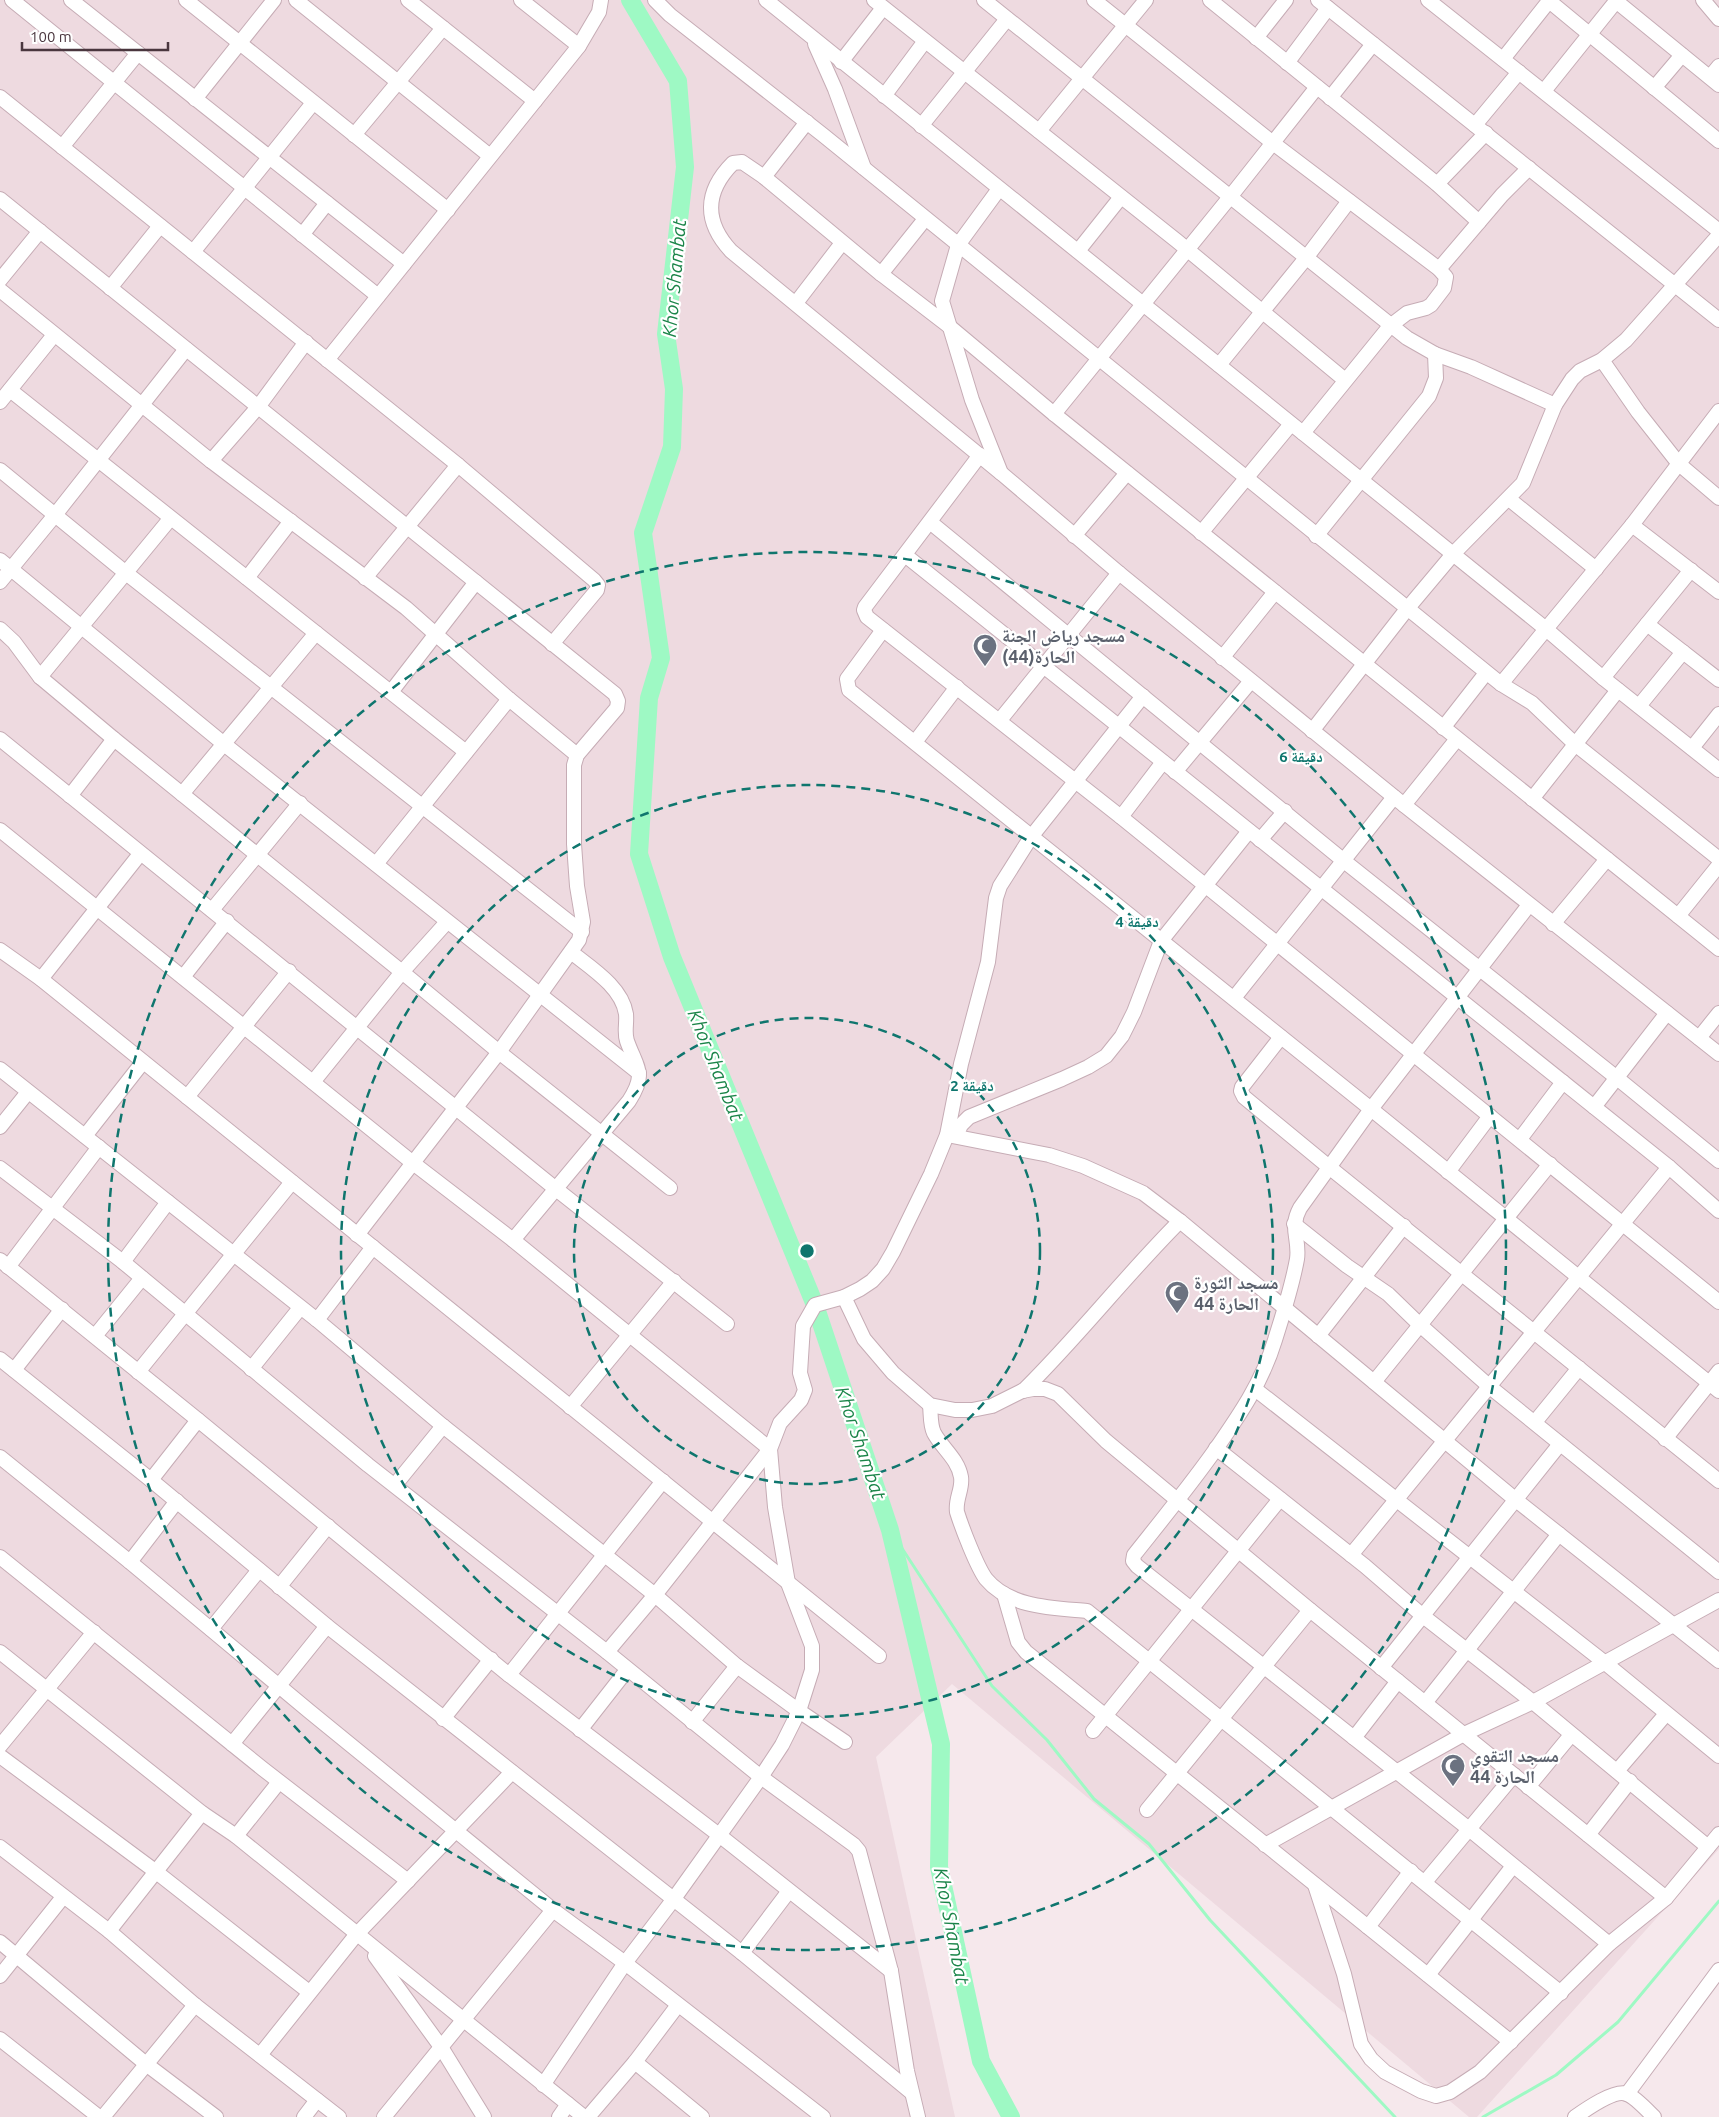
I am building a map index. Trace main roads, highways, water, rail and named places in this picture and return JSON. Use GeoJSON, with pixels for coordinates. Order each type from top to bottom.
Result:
{"type":"FeatureCollection","features":[{"type":"Feature","properties":{"kind":"waterway","name":"Khor Shambat"},"geometry":{"type":"LineString","coordinates":[[630,0],[678,81],[685,167],[666,334],[674,389],[672,447],[643,533],[661,658],[649,698],[639,854],[672,957],[815,1305],[890,1530],[941,1744],[939,1867],[981,2061],[1011,2117]]}},
{"type":"Feature","properties":{"kind":"waterway"},"geometry":{"type":"LineString","coordinates":[[890,1530],[992,1686],[1047,1740],[1094,1799],[1149,1844],[1210,1920],[1395,2117]]}},
{"type":"Feature","properties":{"kind":"waterway"},"geometry":{"type":"LineString","coordinates":[[1483,2117],[1556,2075],[1618,2022],[1719,1901]]}},
{"type":"Feature","properties":{"kind":"place","name":"مسجد رياض الجنة الحارة(44)"},"geometry":{"type":"Point","coordinates":[985,667]}},
{"type":"Feature","properties":{"kind":"place","name":"مسجد الثورة الحارة 44"},"geometry":{"type":"Point","coordinates":[1177,1314]}},
{"type":"Feature","properties":{"kind":"place","name":"مسجد التقوي الحارة 44"},"geometry":{"type":"Point","coordinates":[1453,1787]}}]}
